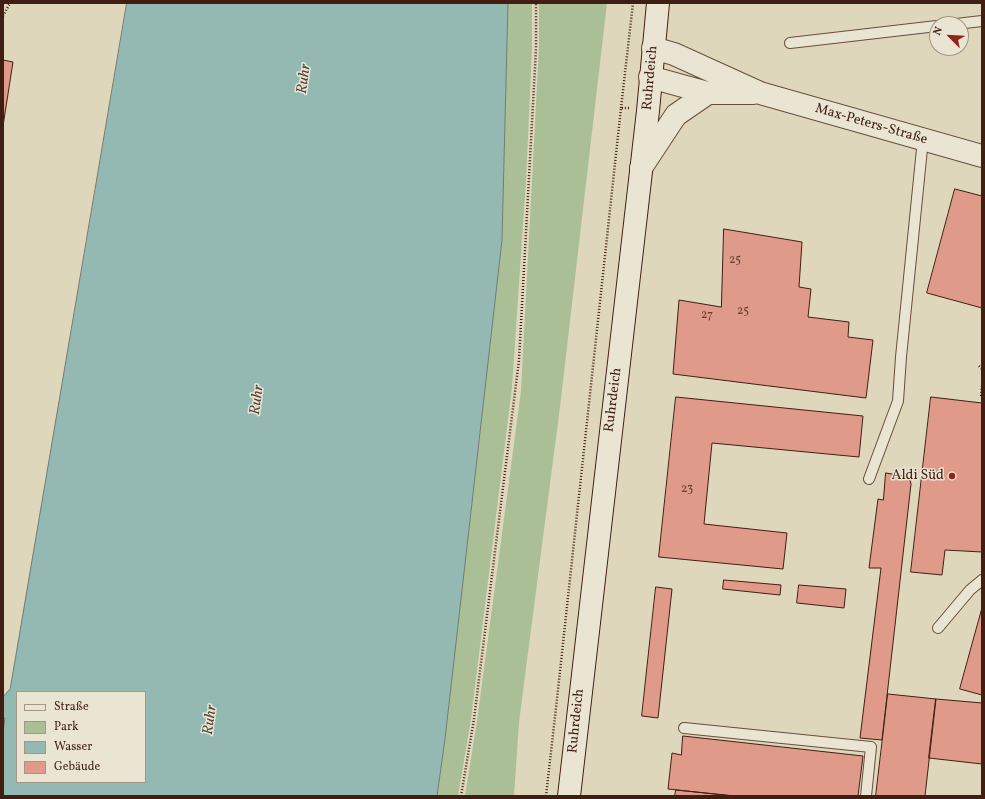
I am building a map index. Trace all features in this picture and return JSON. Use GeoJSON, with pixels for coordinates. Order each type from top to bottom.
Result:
{"type":"FeatureCollection","features":[{"type":"Feature","properties":{"kind":"main road","name":"Ruhrdeich"},"geometry":{"type":"LineString","coordinates":[[569,796],[648,111],[658,3]]}},
{"type":"Feature","properties":{"kind":"main road","name":"Max-Peters-Straße"},"geometry":{"type":"LineString","coordinates":[[653,48],[674,54],[760,93],[982,156]]}},
{"type":"Feature","properties":{"kind":"main road","name":"Max-Peters-Straße"},"geometry":{"type":"LineString","coordinates":[[650,77],[708,94],[760,93]]}},
{"type":"Feature","properties":{"kind":"main road"},"geometry":{"type":"LineString","coordinates":[[641,168],[676,115],[708,94]]}},
{"type":"Feature","properties":{"kind":"lane"},"geometry":{"type":"LineString","coordinates":[[969,22],[982,21]]}},
{"type":"Feature","properties":{"kind":"lane"},"geometry":{"type":"LineString","coordinates":[[790,43],[929,27]]}},
{"type":"Feature","properties":{"kind":"lane"},"geometry":{"type":"LineString","coordinates":[[869,479],[898,401],[923,139]]}},
{"type":"Feature","properties":{"kind":"lane"},"geometry":{"type":"LineString","coordinates":[[938,628],[970,590],[982,580]]}},
{"type":"Feature","properties":{"kind":"lane"},"geometry":{"type":"LineString","coordinates":[[684,728],[872,747],[866,796]]}},
{"type":"Feature","properties":{"kind":"path"},"geometry":{"type":"LineString","coordinates":[[3,16],[10,3]]}},
{"type":"Feature","properties":{"kind":"path"},"geometry":{"type":"LineString","coordinates":[[461,796],[474,719],[519,360],[536,49],[536,3]]}},
{"type":"Feature","properties":{"kind":"path"},"geometry":{"type":"LineString","coordinates":[[546,796],[633,3]]}},
{"type":"Feature","properties":{"kind":"path"},"geometry":{"type":"LineString","coordinates":[[621,108],[648,111]]}},
{"type":"Feature","properties":{"kind":"path"},"geometry":{"type":"LineString","coordinates":[[979,366],[982,369]]}},
{"type":"Feature","properties":{"kind":"path"},"geometry":{"type":"LineString","coordinates":[[982,386],[982,395]]}},
{"type":"Feature","properties":{"kind":"green space"},"geometry":{"type":"Polygon","coordinates":[[[508,3],[532,3],[532,49],[526,181],[512,387],[471,719],[458,796],[437,796],[445,739],[502,240],[508,3]]]}},
{"type":"Feature","properties":{"kind":"green space"},"geometry":{"type":"Polygon","coordinates":[[[539,3],[607,3],[560,407],[519,722],[514,796],[465,796],[477,721],[521,391],[539,46],[539,3]]]}},
{"type":"Feature","properties":{"kind":"water","name":"Ruhr"},"geometry":{"type":"Polygon","coordinates":[[[127,3],[508,3],[502,240],[445,739],[437,796],[3,796],[3,733],[5,718],[3,719],[3,697],[10,689],[127,3]]]}},
{"type":"Feature","properties":{"kind":"building"},"geometry":{"type":"Polygon","coordinates":[[[3,60],[13,62],[3,126],[3,60]]]}},
{"type":"Feature","properties":{"kind":"building"},"geometry":{"type":"Polygon","coordinates":[[[955,189],[982,196],[982,308],[927,293],[955,189]]]}},
{"type":"Feature","properties":{"kind":"building"},"geometry":{"type":"Polygon","coordinates":[[[724,229],[802,242],[799,287],[811,289],[808,317],[849,322],[848,337],[873,340],[866,398],[673,374],[679,300],[721,307],[724,229]]]}},
{"type":"Feature","properties":{"kind":"building"},"geometry":{"type":"Polygon","coordinates":[[[676,397],[863,416],[859,457],[712,443],[704,524],[787,533],[783,569],[659,557],[676,397]]]}},
{"type":"Feature","properties":{"kind":"building","name":"Aldi Süd"},"geometry":{"type":"Polygon","coordinates":[[[931,397],[982,403],[982,552],[945,550],[942,575],[911,572],[931,397]]]}},
{"type":"Feature","properties":{"kind":"building"},"geometry":{"type":"Polygon","coordinates":[[[886,473],[904,476],[910,480],[911,484],[882,740],[860,738],[881,568],[869,568],[878,499],[883,500],[886,473]]]}},
{"type":"Feature","properties":{"kind":"building"},"geometry":{"type":"Polygon","coordinates":[[[724,580],[781,585],[780,595],[723,589],[724,580]]]}},
{"type":"Feature","properties":{"kind":"building"},"geometry":{"type":"Polygon","coordinates":[[[799,585],[846,589],[844,608],[797,603],[799,585]]]}},
{"type":"Feature","properties":{"kind":"building"},"geometry":{"type":"Polygon","coordinates":[[[656,587],[672,589],[658,718],[642,716],[656,587]]]}},
{"type":"Feature","properties":{"kind":"building"},"geometry":{"type":"Polygon","coordinates":[[[982,608],[982,695],[960,689],[982,608]]]}},
{"type":"Feature","properties":{"kind":"building"},"geometry":{"type":"Polygon","coordinates":[[[888,694],[936,699],[925,796],[876,796],[888,694]]]}},
{"type":"Feature","properties":{"kind":"building"},"geometry":{"type":"Polygon","coordinates":[[[936,699],[982,703],[982,764],[929,758],[936,699]]]}},
{"type":"Feature","properties":{"kind":"building"},"geometry":{"type":"Polygon","coordinates":[[[683,736],[863,756],[858,796],[734,796],[668,789],[672,753],[681,755],[683,736]]]}},
{"type":"Feature","properties":{"kind":"building"},"geometry":{"type":"Polygon","coordinates":[[[676,790],[734,796],[675,796],[676,790]]]}},
{"type":"Feature","properties":{"kind":"place","name":"Aldi Süd"},"geometry":{"type":"Point","coordinates":[952,476]}}]}
